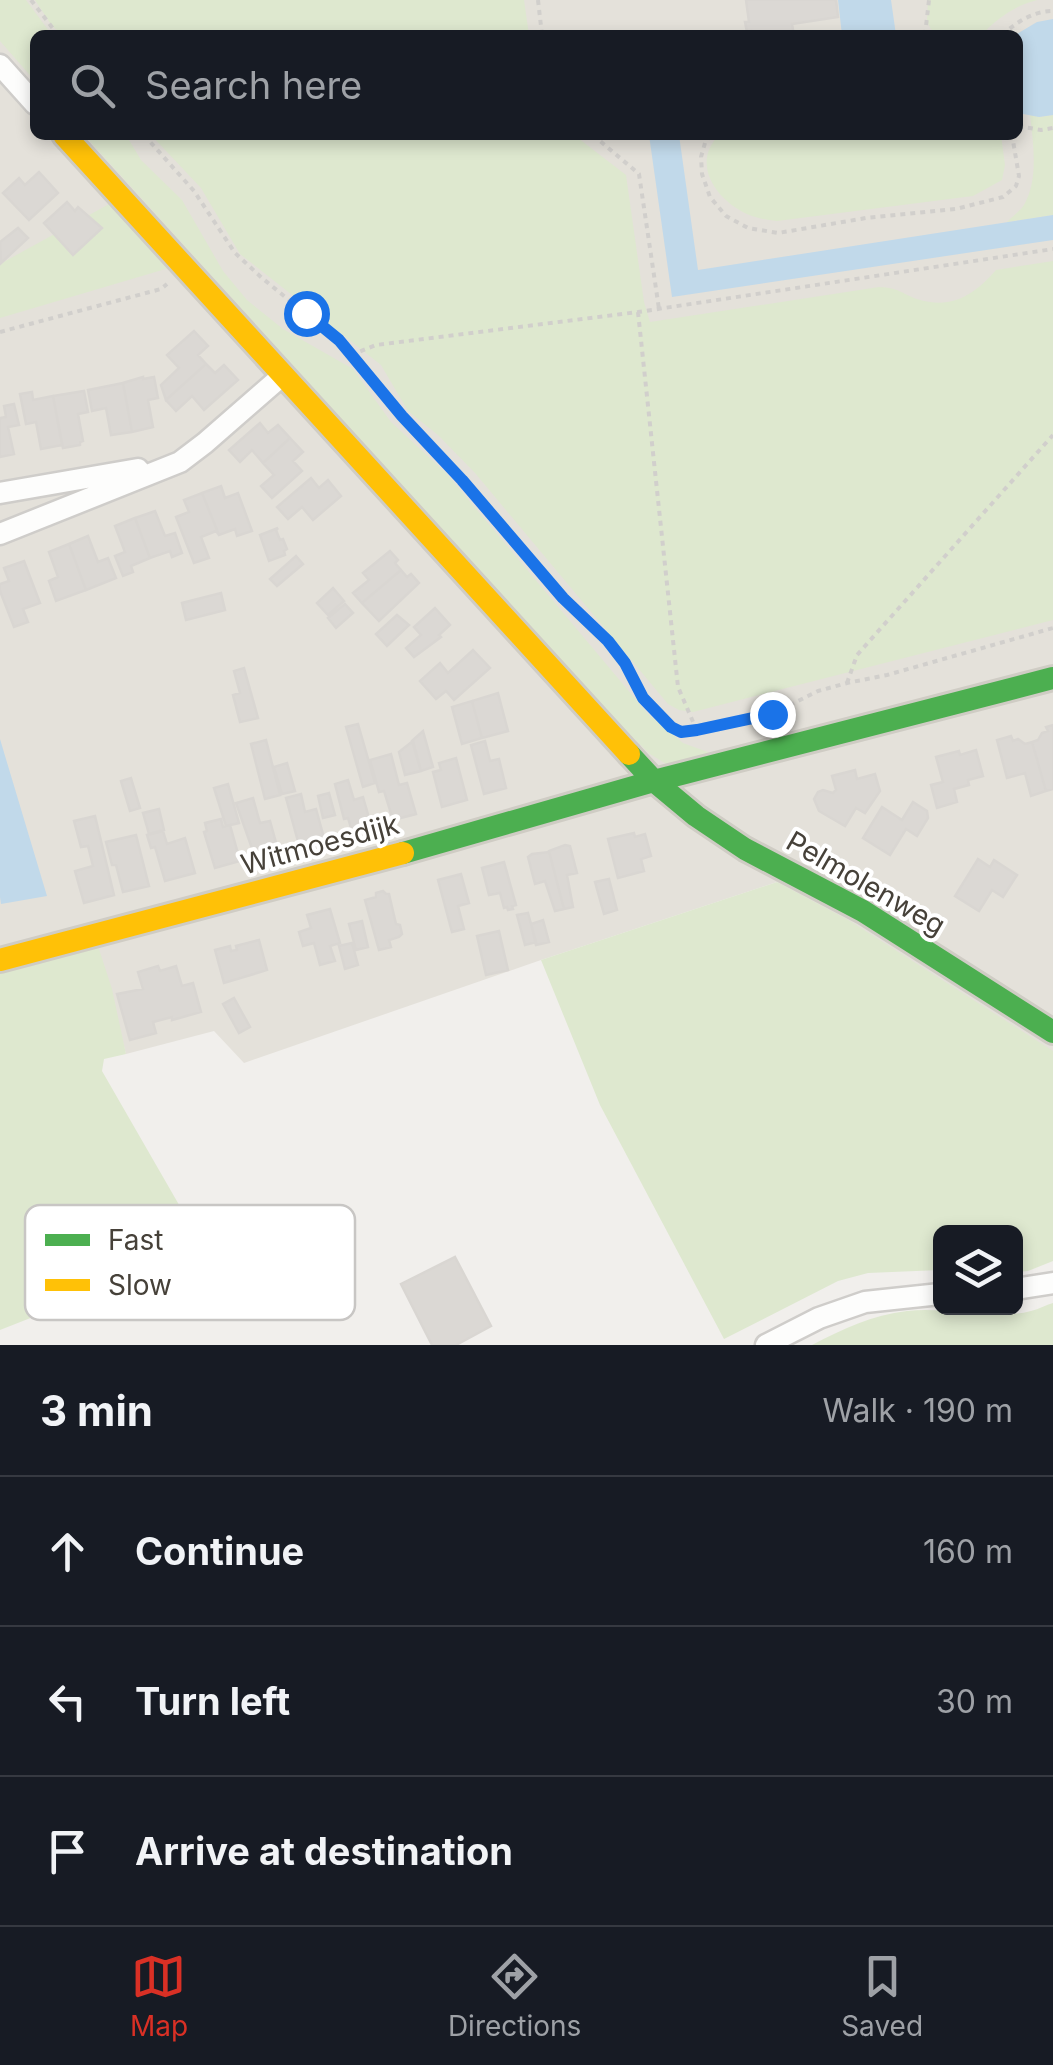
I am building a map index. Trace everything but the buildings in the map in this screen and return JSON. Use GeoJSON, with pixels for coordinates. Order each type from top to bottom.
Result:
{"type":"FeatureCollection","features":[{"type":"Feature","properties":{"kind":"street"},"geometry":{"type":"LineString","coordinates":[[0,65],[30,98]]}},
{"type":"Feature","properties":{"kind":"street","name":"Pelmolenweg"},"geometry":{"type":"LineString","coordinates":[[69,140],[654,781],[696,816],[745,848],[864,911],[1053,1032]]}},
{"type":"Feature","properties":{"kind":"street"},"geometry":{"type":"LineString","coordinates":[[0,534],[180,462],[283,375]]}},
{"type":"Feature","properties":{"kind":"street"},"geometry":{"type":"LineString","coordinates":[[0,493],[180,462]]}},
{"type":"Feature","properties":{"kind":"street","name":"Witmoesdijk"},"geometry":{"type":"LineString","coordinates":[[0,960],[458,838],[654,781],[1053,678]]}},
{"type":"Feature","properties":{"kind":"street"},"geometry":{"type":"LineString","coordinates":[[1023,1288],[1053,1283]]}},
{"type":"Feature","properties":{"kind":"street"},"geometry":{"type":"LineString","coordinates":[[766,1345],[819,1318],[865,1302],[933,1295]]}},
{"type":"Feature","properties":{"kind":"path"},"geometry":{"type":"LineString","coordinates":[[32,0],[54,30]]}},
{"type":"Feature","properties":{"kind":"path"},"geometry":{"type":"LineString","coordinates":[[538,0],[541,30]]}},
{"type":"Feature","properties":{"kind":"path"},"geometry":{"type":"LineString","coordinates":[[926,30],[930,0]]}},
{"type":"Feature","properties":{"kind":"path"},"geometry":{"type":"LineString","coordinates":[[1008,30],[1019,21],[1053,11]]}},
{"type":"Feature","properties":{"kind":"path"},"geometry":{"type":"LineString","coordinates":[[1023,127],[1053,128]]}},
{"type":"Feature","properties":{"kind":"path"},"geometry":{"type":"LineString","coordinates":[[148,140],[194,191],[235,252],[339,340],[563,598],[608,641],[643,698],[671,727],[681,732],[697,730],[772,714],[846,682],[887,676],[1053,628]]}},
{"type":"Feature","properties":{"kind":"path"},"geometry":{"type":"LineString","coordinates":[[599,140],[639,174],[660,309]]}},
{"type":"Feature","properties":{"kind":"path"},"geometry":{"type":"LineString","coordinates":[[707,140],[701,157],[704,186],[710,197],[726,216],[748,228],[778,232],[956,209],[1003,198],[1016,186],[1019,176],[1013,140]]}},
{"type":"Feature","properties":{"kind":"path"},"geometry":{"type":"LineString","coordinates":[[350,355],[376,345],[660,309],[1053,249]]}},
{"type":"Feature","properties":{"kind":"path"},"geometry":{"type":"LineString","coordinates":[[0,332],[161,289],[187,270]]}},
{"type":"Feature","properties":{"kind":"path"},"geometry":{"type":"LineString","coordinates":[[638,312],[678,687],[697,730]]}},
{"type":"Feature","properties":{"kind":"path"},"geometry":{"type":"LineString","coordinates":[[846,682],[857,654],[1053,435]]}},
{"type":"Feature","properties":{"kind":"shaded area"},"geometry":{"type":"Polygon","coordinates":[[[0,0],[1053,0],[1053,1069],[777,882],[244,1063],[214,1031],[126,1054],[96,940],[0,966],[0,0]]]}},
{"type":"Feature","properties":{"kind":"green space"},"geometry":{"type":"Polygon","coordinates":[[[0,0],[26,0],[48,30],[30,30],[30,75],[0,41],[0,0]]]}},
{"type":"Feature","properties":{"kind":"green space"},"geometry":{"type":"Polygon","coordinates":[[[35,0],[524,0],[528,30],[57,30],[35,0]]]}},
{"type":"Feature","properties":{"kind":"green space"},"geometry":{"type":"Polygon","coordinates":[[[928,0],[1037,0],[1007,13],[986,30],[931,30],[927,22],[928,0]]]}},
{"type":"Feature","properties":{"kind":"green space"},"geometry":{"type":"Polygon","coordinates":[[[1030,115],[1053,115],[1053,215],[1007,222],[1024,205],[1032,184],[1030,115]]]}},
{"type":"Feature","properties":{"kind":"green space"},"geometry":{"type":"Polygon","coordinates":[[[89,140],[129,140],[141,160],[182,200],[223,271],[247,300],[283,329],[353,369],[391,422],[446,473],[648,714],[683,743],[716,755],[671,767],[650,754],[609,714],[89,140]]]}},
{"type":"Feature","properties":{"kind":"green space"},"geometry":{"type":"Polygon","coordinates":[[[156,140],[580,140],[626,175],[650,322],[879,287],[941,303],[971,293],[996,270],[1053,261],[1053,620],[693,712],[679,710],[668,704],[475,473],[408,411],[381,365],[240,254],[201,188],[156,140]]]}},
{"type":"Feature","properties":{"kind":"green space"},"geometry":{"type":"Polygon","coordinates":[[[715,140],[1002,140],[1005,165],[1002,180],[973,196],[777,221],[740,210],[719,193],[708,171],[710,147],[715,140]]]}},
{"type":"Feature","properties":{"kind":"green space"},"geometry":{"type":"Polygon","coordinates":[[[111,203],[169,268],[0,318],[0,264],[111,203]]]}},
{"type":"Feature","properties":{"kind":"green space"},"geometry":{"type":"Polygon","coordinates":[[[777,882],[850,921],[1053,1051],[1053,1261],[1023,1271],[1023,1225],[933,1225],[933,1270],[868,1273],[838,1281],[724,1339],[600,1105],[541,960],[777,882]]]}},
{"type":"Feature","properties":{"kind":"green space"},"geometry":{"type":"Polygon","coordinates":[[[96,940],[112,989],[126,1054],[104,1059],[102,1071],[179,1205],[25,1205],[25,1320],[0,1330],[0,966],[96,940]]]}},
{"type":"Feature","properties":{"kind":"green space"},"geometry":{"type":"Polygon","coordinates":[[[1053,1303],[1053,1345],[812,1345],[894,1313],[922,1310],[933,1311],[933,1315],[1023,1315],[1053,1303]]]}},
{"type":"Feature","properties":{"kind":"water"},"geometry":{"type":"Polygon","coordinates":[[[838,0],[891,0],[895,30],[841,30],[838,0]]]}},
{"type":"Feature","properties":{"kind":"water"},"geometry":{"type":"Polygon","coordinates":[[[1053,19],[1053,115],[1039,117],[1023,114],[1023,30],[1053,19]]]}},
{"type":"Feature","properties":{"kind":"water"},"geometry":{"type":"Polygon","coordinates":[[[650,140],[680,140],[698,270],[1053,215],[1053,240],[672,297],[650,140]]]}},
{"type":"Feature","properties":{"kind":"water"},"geometry":{"type":"Polygon","coordinates":[[[0,739],[47,896],[1,904],[0,897],[0,739]]]}},
{"type":"Feature","properties":{"kind":"traffic: fast"},"geometry":{"type":"LineString","coordinates":[[403,853],[654,781],[1053,678]]}},
{"type":"Feature","properties":{"kind":"traffic: fast"},"geometry":{"type":"LineString","coordinates":[[629,754],[696,816],[745,849],[863,911],[1053,1032]]}},
{"type":"Feature","properties":{"kind":"traffic: slow"},"geometry":{"type":"LineString","coordinates":[[69,140],[629,754]]}},
{"type":"Feature","properties":{"kind":"traffic: slow"},"geometry":{"type":"LineString","coordinates":[[0,960],[403,853]]}},
{"type":"Feature","properties":{"kind":"route"},"geometry":{"type":"LineString","coordinates":[[306,313],[339,340],[563,598],[608,641],[643,698],[671,727],[681,732],[697,730],[772,714]]}}]}
